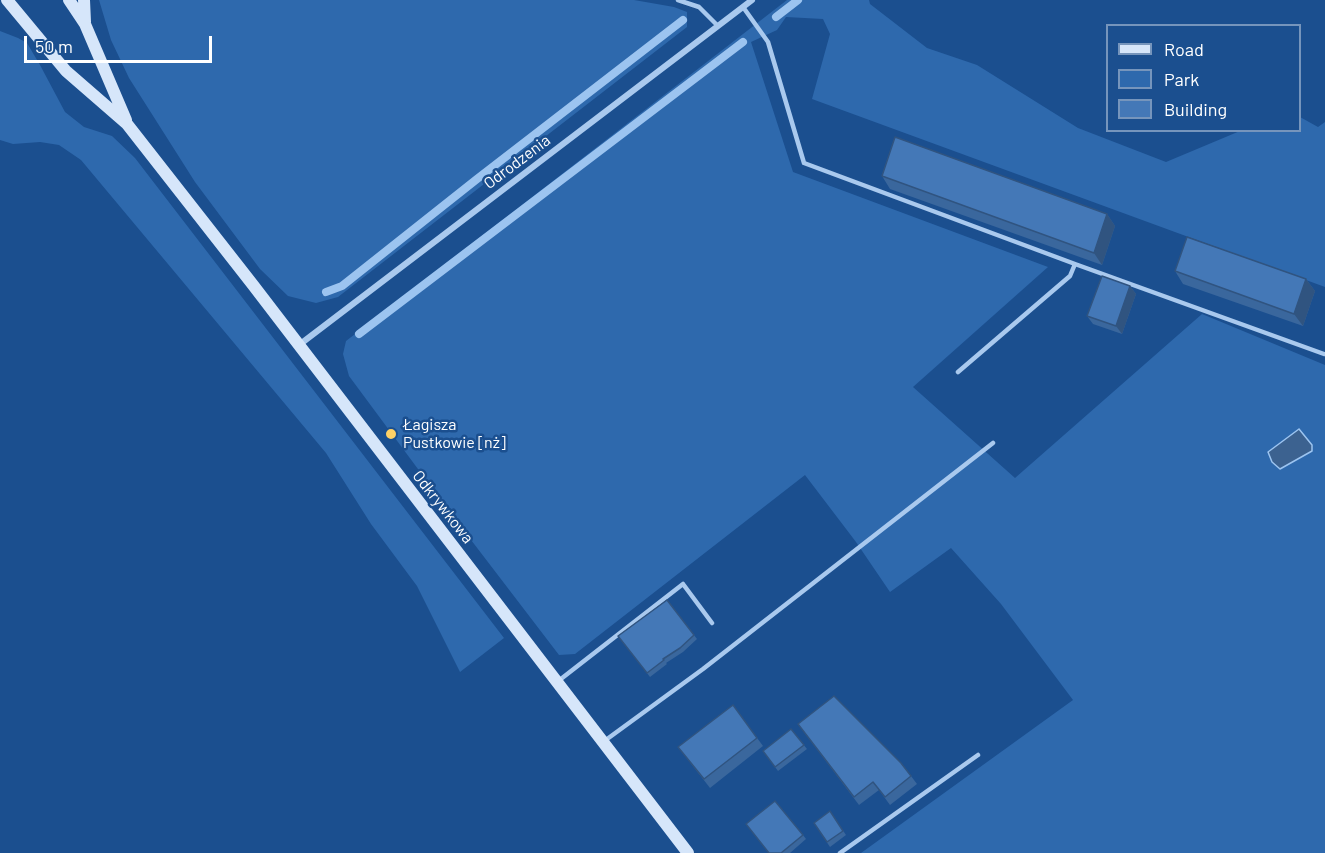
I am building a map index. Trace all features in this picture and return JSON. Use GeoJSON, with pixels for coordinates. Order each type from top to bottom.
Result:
{"type":"FeatureCollection","features":[{"type":"Feature","properties":{"kind":"street","name":"Odkrywkowa"},"geometry":{"type":"LineString","coordinates":[[7,0],[66,71],[127,124],[688,853]]}},
{"type":"Feature","properties":{"kind":"street","name":"Odkrywkowa"},"geometry":{"type":"LineString","coordinates":[[69,0],[85,24],[127,124]]}},
{"type":"Feature","properties":{"kind":"street","name":"Odkrywkowa"},"geometry":{"type":"LineString","coordinates":[[84,0],[85,24]]}},
{"type":"Feature","properties":{"kind":"street","name":"Odrodzenia"},"geometry":{"type":"LineString","coordinates":[[298,345],[752,0]]}},
{"type":"Feature","properties":{"kind":"lane"},"geometry":{"type":"LineString","coordinates":[[678,0],[699,7],[718,26]]}},
{"type":"Feature","properties":{"kind":"lane"},"geometry":{"type":"LineString","coordinates":[[743,7],[768,42],[804,163],[1324,354]]}},
{"type":"Feature","properties":{"kind":"lane"},"geometry":{"type":"LineString","coordinates":[[958,372],[1070,276],[1075,264]]}},
{"type":"Feature","properties":{"kind":"lane"},"geometry":{"type":"LineString","coordinates":[[603,742],[703,669],[993,443]]}},
{"type":"Feature","properties":{"kind":"lane"},"geometry":{"type":"LineString","coordinates":[[557,682],[683,585],[712,623]]}},
{"type":"Feature","properties":{"kind":"lane"},"geometry":{"type":"LineString","coordinates":[[840,853],[978,755]]}},
{"type":"Feature","properties":{"kind":"green space"},"geometry":{"type":"Polygon","coordinates":[[[99,0],[634,0],[674,7],[687,12],[687,27],[338,297],[316,303],[288,296],[260,269],[195,182],[129,78],[111,40],[99,0]]]}},
{"type":"Feature","properties":{"kind":"green space"},"geometry":{"type":"Polygon","coordinates":[[[787,0],[869,0],[870,4],[927,48],[977,65],[1078,128],[1166,162],[1238,132],[1301,132],[1301,118],[1318,127],[1325,122],[1325,287],[812,99],[830,34],[823,19],[786,17],[777,30],[751,42],[793,172],[1048,267],[913,387],[1015,478],[1202,314],[1325,365],[1325,853],[861,853],[1073,700],[1001,604],[951,548],[890,592],[856,542],[805,475],[575,654],[559,655],[349,376],[343,354],[346,341],[787,0]]]}},
{"type":"Feature","properties":{"kind":"green space"},"geometry":{"type":"Polygon","coordinates":[[[0,31],[27,43],[65,112],[84,127],[112,136],[135,158],[504,638],[460,672],[417,586],[371,524],[326,453],[81,160],[59,145],[40,142],[13,144],[0,140],[0,31]]]}},
{"type":"Feature","properties":{"kind":"shaded area"},"geometry":{"type":"Polygon","coordinates":[[[1299,429],[1312,445],[1312,451],[1280,469],[1272,462],[1268,452],[1299,429]]]}},
{"type":"Feature","properties":{"kind":"building"},"geometry":{"type":"Polygon","coordinates":[[[895,137],[1107,214],[1094,253],[882,176],[895,137]]]}},
{"type":"Feature","properties":{"kind":"building"},"geometry":{"type":"Polygon","coordinates":[[[1187,237],[1306,279],[1294,314],[1175,271],[1187,237]]]}},
{"type":"Feature","properties":{"kind":"building"},"geometry":{"type":"Polygon","coordinates":[[[1102,276],[1130,286],[1116,326],[1087,316],[1102,276]]]}},
{"type":"Feature","properties":{"kind":"building"},"geometry":{"type":"Polygon","coordinates":[[[667,600],[694,635],[647,673],[618,636],[667,600]]]}},
{"type":"Feature","properties":{"kind":"building"},"geometry":{"type":"Polygon","coordinates":[[[834,696],[901,763],[911,776],[885,797],[873,782],[854,797],[798,724],[834,696]]]}},
{"type":"Feature","properties":{"kind":"building"},"geometry":{"type":"Polygon","coordinates":[[[733,705],[757,738],[704,779],[678,747],[733,705]]]}},
{"type":"Feature","properties":{"kind":"building"},"geometry":{"type":"Polygon","coordinates":[[[791,729],[804,745],[775,767],[763,751],[791,729]]]}},
{"type":"Feature","properties":{"kind":"building"},"geometry":{"type":"Polygon","coordinates":[[[775,801],[803,835],[781,853],[769,853],[746,824],[775,801]]]}},
{"type":"Feature","properties":{"kind":"building"},"geometry":{"type":"Polygon","coordinates":[[[830,811],[843,831],[827,842],[814,823],[830,811]]]}},
{"type":"Feature","properties":{"kind":"waterway"},"geometry":{"type":"LineString","coordinates":[[776,17],[798,0]]}},
{"type":"Feature","properties":{"kind":"waterway"},"geometry":{"type":"LineString","coordinates":[[326,292],[342,286],[683,20]]}},
{"type":"Feature","properties":{"kind":"waterway"},"geometry":{"type":"LineString","coordinates":[[359,334],[743,42]]}},
{"type":"Feature","properties":{"kind":"place","name":"Łagisza Pustkowie [nż]"},"geometry":{"type":"Point","coordinates":[391,434]}}]}
